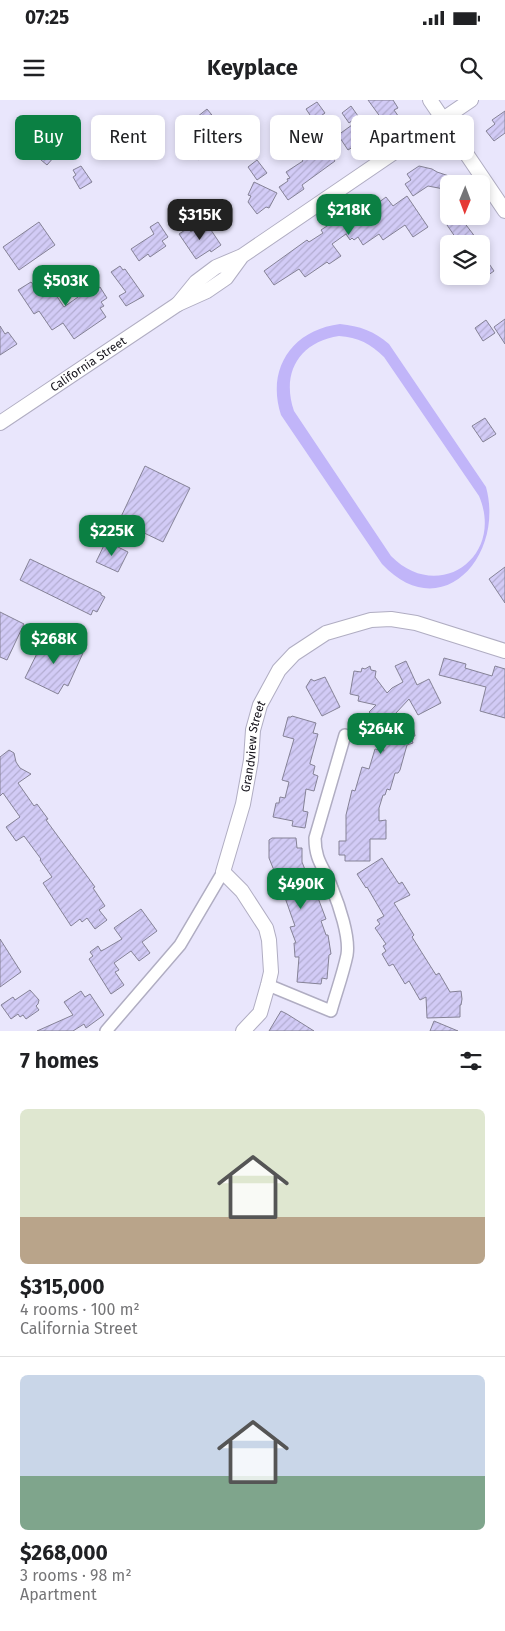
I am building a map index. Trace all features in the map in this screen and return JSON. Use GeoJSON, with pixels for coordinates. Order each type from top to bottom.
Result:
{"type":"FeatureCollection","features":[{"type":"Feature","properties":{"kind":"main road"},"geometry":{"type":"LineString","coordinates":[[430,100],[441,115]]}},
{"type":"Feature","properties":{"kind":"main road","name":"California Street"},"geometry":{"type":"LineString","coordinates":[[450,115],[471,100]]}},
{"type":"Feature","properties":{"kind":"main road","name":"California Street"},"geometry":{"type":"LineString","coordinates":[[0,424],[178,304],[196,282],[216,267],[242,256],[384,160]]}},
{"type":"Feature","properties":{"kind":"main road"},"geometry":{"type":"LineString","coordinates":[[471,160],[505,211]]}},
{"type":"Feature","properties":{"kind":"main road","name":"Grandview Street"},"geometry":{"type":"LineString","coordinates":[[222,872],[244,804],[251,760],[253,730],[260,706],[278,670],[294,654],[326,633],[370,620],[392,619],[416,623],[505,651]]}},
{"type":"Feature","properties":{"kind":"main road"},"geometry":{"type":"LineString","coordinates":[[222,872],[242,891],[266,928],[269,940],[271,972],[268,985],[260,1013],[243,1031]]}},
{"type":"Feature","properties":{"kind":"street"},"geometry":{"type":"LineString","coordinates":[[268,985],[331,1011],[347,953],[346,941],[341,910],[331,884],[320,864],[315,847],[315,838],[345,735]]}},
{"type":"Feature","properties":{"kind":"street","name":"Grandview Street"},"geometry":{"type":"LineString","coordinates":[[106,1031],[180,945],[222,872]]}},
{"type":"Feature","properties":{"kind":"shaded area"},"geometry":{"type":"Polygon","coordinates":[[[340,324],[354,326],[372,332],[389,344],[486,487],[489,513],[486,537],[477,558],[463,575],[446,586],[426,588],[404,582],[382,564],[281,415],[277,398],[277,382],[280,368],[287,354],[296,343],[308,334],[340,324]],[[339,336],[325,339],[313,345],[304,352],[297,362],[292,372],[290,384],[294,411],[391,556],[409,570],[428,575],[446,574],[462,567],[475,554],[483,538],[485,518],[479,496],[384,357],[364,342],[339,336]]]}},
{"type":"Feature","properties":{"kind":"building"},"geometry":{"type":"Polygon","coordinates":[[[368,100],[393,100],[398,108],[394,110],[398,115],[379,115],[368,100]]]}},
{"type":"Feature","properties":{"kind":"building"},"geometry":{"type":"Polygon","coordinates":[[[317,102],[325,113],[322,115],[310,115],[306,109],[317,102]]]}},
{"type":"Feature","properties":{"kind":"building"},"geometry":{"type":"Polygon","coordinates":[[[351,106],[357,115],[351,115],[351,121],[349,123],[342,113],[351,106]]]}},
{"type":"Feature","properties":{"kind":"building"},"geometry":{"type":"Polygon","coordinates":[[[207,109],[212,115],[200,115],[207,109]]]}},
{"type":"Feature","properties":{"kind":"building"},"geometry":{"type":"Polygon","coordinates":[[[505,111],[505,133],[494,141],[486,131],[495,124],[492,120],[505,111]]]}},
{"type":"Feature","properties":{"kind":"building"},"geometry":{"type":"Polygon","coordinates":[[[351,126],[351,148],[348,150],[341,140],[341,133],[351,126]]]}},
{"type":"Feature","properties":{"kind":"building"},"geometry":{"type":"Polygon","coordinates":[[[41,160],[51,160],[47,165],[41,160]]]}},
{"type":"Feature","properties":{"kind":"building"},"geometry":{"type":"Polygon","coordinates":[[[257,160],[267,173],[257,180],[248,167],[257,160]]]}},
{"type":"Feature","properties":{"kind":"building"},"geometry":{"type":"Polygon","coordinates":[[[303,161],[335,161],[302,185],[304,189],[288,200],[279,187],[290,178],[286,172],[303,161]]]}},
{"type":"Feature","properties":{"kind":"building"},"geometry":{"type":"Polygon","coordinates":[[[81,166],[92,182],[80,189],[73,177],[76,175],[73,170],[81,166]]]}},
{"type":"Feature","properties":{"kind":"building"},"geometry":{"type":"Polygon","coordinates":[[[419,166],[446,175],[440,175],[440,188],[428,186],[413,196],[405,184],[411,180],[407,174],[419,166]]]}},
{"type":"Feature","properties":{"kind":"building"},"geometry":{"type":"Polygon","coordinates":[[[254,182],[277,193],[269,208],[266,207],[257,214],[248,202],[251,196],[248,195],[254,182]]]}},
{"type":"Feature","properties":{"kind":"building"},"geometry":{"type":"Polygon","coordinates":[[[407,196],[428,227],[413,237],[405,225],[383,240],[379,234],[363,245],[358,237],[350,240],[346,234],[332,244],[341,256],[329,264],[327,262],[305,277],[299,269],[274,285],[264,271],[307,240],[309,242],[323,233],[321,230],[345,214],[354,210],[356,212],[375,199],[378,203],[386,197],[393,206],[407,196]]]}},
{"type":"Feature","properties":{"kind":"building"},"geometry":{"type":"Polygon","coordinates":[[[39,222],[55,245],[19,270],[3,247],[39,222]]]}},
{"type":"Feature","properties":{"kind":"building"},"geometry":{"type":"Polygon","coordinates":[[[158,222],[168,237],[162,241],[166,246],[150,257],[148,254],[139,261],[131,249],[154,234],[150,227],[158,222]]]}},
{"type":"Feature","properties":{"kind":"building"},"geometry":{"type":"Polygon","coordinates":[[[202,224],[206,229],[209,227],[221,245],[196,259],[179,234],[188,228],[191,232],[202,224]]]}},
{"type":"Feature","properties":{"kind":"building"},"geometry":{"type":"Polygon","coordinates":[[[447,225],[466,225],[474,235],[454,235],[447,225]]]}},
{"type":"Feature","properties":{"kind":"building"},"geometry":{"type":"Polygon","coordinates":[[[490,265],[494,271],[490,274],[490,265]]]}},
{"type":"Feature","properties":{"kind":"building"},"geometry":{"type":"Polygon","coordinates":[[[120,266],[123,270],[125,269],[144,296],[126,306],[119,296],[126,292],[111,272],[120,266]]]}},
{"type":"Feature","properties":{"kind":"building"},"geometry":{"type":"Polygon","coordinates":[[[59,277],[65,285],[54,292],[64,307],[78,297],[76,294],[90,285],[94,291],[100,287],[107,298],[101,302],[104,306],[100,308],[106,317],[74,339],[63,323],[52,330],[39,311],[34,314],[18,290],[31,282],[36,288],[39,286],[41,289],[59,277]]]}},
{"type":"Feature","properties":{"kind":"building"},"geometry":{"type":"Polygon","coordinates":[[[505,319],[505,344],[494,327],[505,319]]]}},
{"type":"Feature","properties":{"kind":"building"},"geometry":{"type":"Polygon","coordinates":[[[486,320],[495,333],[483,341],[475,328],[486,320]]]}},
{"type":"Feature","properties":{"kind":"building"},"geometry":{"type":"Polygon","coordinates":[[[0,326],[5,334],[8,332],[17,344],[0,355],[0,326]]]}},
{"type":"Feature","properties":{"kind":"building"},"geometry":{"type":"Polygon","coordinates":[[[485,418],[496,434],[483,442],[472,426],[485,418]]]}},
{"type":"Feature","properties":{"kind":"building"},"geometry":{"type":"Polygon","coordinates":[[[145,466],[190,488],[163,542],[119,521],[145,466]]]}},
{"type":"Feature","properties":{"kind":"building"},"geometry":{"type":"Polygon","coordinates":[[[106,541],[128,552],[118,572],[96,562],[106,541]]]}},
{"type":"Feature","properties":{"kind":"building"},"geometry":{"type":"Polygon","coordinates":[[[30,559],[101,593],[105,597],[97,612],[93,610],[91,615],[20,580],[30,559]]]}},
{"type":"Feature","properties":{"kind":"building"},"geometry":{"type":"Polygon","coordinates":[[[505,567],[505,603],[489,579],[505,567]]]}},
{"type":"Feature","properties":{"kind":"building"},"geometry":{"type":"Polygon","coordinates":[[[0,612],[24,624],[7,660],[0,657],[0,612]]]}},
{"type":"Feature","properties":{"kind":"building"},"geometry":{"type":"Polygon","coordinates":[[[46,635],[83,653],[68,686],[64,684],[58,694],[25,678],[46,635]]]}},
{"type":"Feature","properties":{"kind":"building"},"geometry":{"type":"Polygon","coordinates":[[[444,658],[466,664],[465,668],[492,676],[495,666],[505,669],[505,718],[480,711],[486,687],[439,675],[444,658]]]}},
{"type":"Feature","properties":{"kind":"building"},"geometry":{"type":"Polygon","coordinates":[[[406,661],[417,685],[429,679],[441,703],[418,715],[409,699],[382,728],[412,721],[415,736],[411,737],[413,743],[407,745],[400,770],[398,773],[395,773],[390,790],[387,789],[385,795],[383,795],[379,808],[379,821],[386,820],[386,839],[370,839],[370,861],[345,861],[345,855],[339,855],[339,841],[346,841],[346,815],[352,790],[355,791],[362,767],[369,769],[375,749],[384,751],[377,720],[369,712],[376,705],[358,701],[359,696],[350,694],[354,671],[361,672],[362,668],[365,669],[370,666],[371,670],[376,671],[375,677],[387,693],[403,682],[395,666],[406,661]]]}},
{"type":"Feature","properties":{"kind":"building"},"geometry":{"type":"Polygon","coordinates":[[[325,677],[340,707],[322,716],[306,687],[311,679],[314,681],[325,677]]]}},
{"type":"Feature","properties":{"kind":"building"},"geometry":{"type":"Polygon","coordinates":[[[292,716],[316,723],[313,733],[318,734],[310,764],[315,766],[313,774],[318,776],[314,791],[306,789],[303,811],[308,812],[305,828],[292,826],[293,821],[273,817],[276,803],[279,803],[280,797],[285,798],[289,782],[282,780],[294,739],[283,736],[288,717],[292,716]]]}},
{"type":"Feature","properties":{"kind":"building"},"geometry":{"type":"Polygon","coordinates":[[[9,750],[14,753],[20,768],[31,774],[18,783],[34,806],[37,804],[48,819],[46,820],[95,887],[93,888],[105,906],[99,910],[107,920],[95,929],[87,918],[82,922],[80,919],[71,926],[43,883],[52,877],[41,859],[24,836],[16,841],[6,827],[20,817],[3,793],[0,796],[0,757],[9,750]]]}},
{"type":"Feature","properties":{"kind":"building"},"geometry":{"type":"Polygon","coordinates":[[[272,838],[296,838],[297,848],[302,848],[302,862],[326,919],[321,921],[326,935],[328,935],[331,954],[329,955],[327,979],[322,978],[321,984],[297,982],[299,957],[295,957],[294,943],[296,943],[290,927],[295,926],[283,892],[279,894],[273,880],[277,878],[269,858],[269,840],[272,838]]]}},
{"type":"Feature","properties":{"kind":"building"},"geometry":{"type":"Polygon","coordinates":[[[382,858],[399,884],[402,882],[410,895],[394,903],[414,935],[412,937],[436,975],[439,973],[450,992],[461,991],[460,1017],[427,1018],[426,997],[420,1000],[409,981],[405,984],[393,964],[389,966],[382,954],[386,951],[383,946],[386,944],[375,928],[380,924],[377,920],[384,916],[357,874],[382,858]]]}},
{"type":"Feature","properties":{"kind":"building"},"geometry":{"type":"Polygon","coordinates":[[[141,909],[157,931],[142,942],[150,953],[139,961],[131,951],[114,963],[119,970],[115,972],[124,985],[111,994],[89,959],[93,956],[90,952],[98,946],[101,951],[122,939],[114,928],[141,909]]]}},
{"type":"Feature","properties":{"kind":"building"},"geometry":{"type":"Polygon","coordinates":[[[0,939],[21,972],[0,987],[0,939]]]}},
{"type":"Feature","properties":{"kind":"building"},"geometry":{"type":"Polygon","coordinates":[[[30,990],[39,1000],[36,1006],[39,1010],[26,1019],[23,1015],[20,1017],[18,1014],[11,1019],[1,1005],[13,997],[15,1000],[30,990]]]}},
{"type":"Feature","properties":{"kind":"building"},"geometry":{"type":"Polygon","coordinates":[[[81,991],[85,997],[90,994],[104,1015],[86,1028],[84,1024],[73,1031],[37,1031],[73,1015],[64,1002],[81,991]]]}},
{"type":"Feature","properties":{"kind":"building"},"geometry":{"type":"Polygon","coordinates":[[[281,1011],[287,1014],[314,1031],[269,1031],[281,1011]]]}},
{"type":"Feature","properties":{"kind":"building"},"geometry":{"type":"Polygon","coordinates":[[[434,1021],[458,1031],[430,1031],[434,1021]]]}}]}
